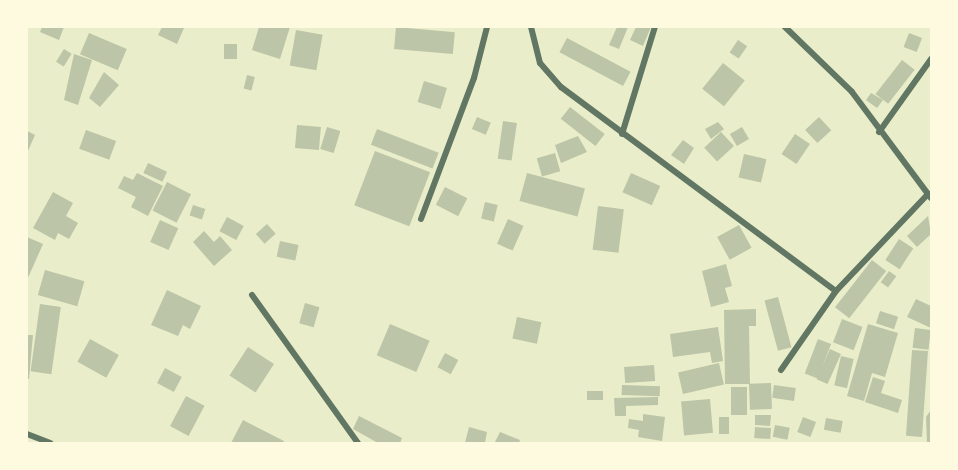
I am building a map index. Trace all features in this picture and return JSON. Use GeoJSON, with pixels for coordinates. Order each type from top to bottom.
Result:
{"type":"FeatureCollection","features":[{"type":"Feature","properties":{"kind":"street"},"geometry":{"type":"LineString","coordinates":[[421,219],[474,78],[487,27]]}},
{"type":"Feature","properties":{"kind":"street"},"geometry":{"type":"LineString","coordinates":[[531,27],[540,63],[561,87],[836,291]]}},
{"type":"Feature","properties":{"kind":"street"},"geometry":{"type":"LineString","coordinates":[[622,134],[655,27]]}},
{"type":"Feature","properties":{"kind":"street"},"geometry":{"type":"LineString","coordinates":[[781,370],[836,291],[929,196],[879,132],[852,92],[785,27]]}},
{"type":"Feature","properties":{"kind":"street"},"geometry":{"type":"LineString","coordinates":[[879,132],[931,59]]}},
{"type":"Feature","properties":{"kind":"street"},"geometry":{"type":"LineString","coordinates":[[252,295],[358,443]]}},
{"type":"Feature","properties":{"kind":"street"},"geometry":{"type":"LineString","coordinates":[[27,434],[50,443]]}},
{"type":"Feature","properties":{"kind":"building"},"geometry":{"type":"Polygon","coordinates":[[[42,27],[64,27],[59,40],[40,32],[42,27]]]}},
{"type":"Feature","properties":{"kind":"building"},"geometry":{"type":"Polygon","coordinates":[[[162,27],[184,28],[177,44],[158,35],[162,27]]]}},
{"type":"Feature","properties":{"kind":"building"},"geometry":{"type":"Polygon","coordinates":[[[259,27],[290,27],[280,59],[252,50],[259,27]]]}},
{"type":"Feature","properties":{"kind":"building"},"geometry":{"type":"Polygon","coordinates":[[[396,27],[455,32],[453,54],[394,49],[396,27]]]}},
{"type":"Feature","properties":{"kind":"building"},"geometry":{"type":"Polygon","coordinates":[[[617,27],[628,27],[619,49],[609,45],[617,27]]]}},
{"type":"Feature","properties":{"kind":"building"},"geometry":{"type":"Polygon","coordinates":[[[636,27],[651,27],[643,46],[630,40],[636,27]]]}},
{"type":"Feature","properties":{"kind":"building"},"geometry":{"type":"Polygon","coordinates":[[[296,30],[323,35],[316,70],[290,65],[296,30]]]}},
{"type":"Feature","properties":{"kind":"building"},"geometry":{"type":"Polygon","coordinates":[[[89,33],[127,49],[118,70],[80,54],[89,33]]]}},
{"type":"Feature","properties":{"kind":"building"},"geometry":{"type":"Polygon","coordinates":[[[909,33],[922,38],[917,52],[904,47],[909,33]]]}},
{"type":"Feature","properties":{"kind":"building"},"geometry":{"type":"Polygon","coordinates":[[[567,38],[631,72],[623,86],[559,52],[567,38]]]}},
{"type":"Feature","properties":{"kind":"building"},"geometry":{"type":"Polygon","coordinates":[[[738,40],[747,46],[739,59],[730,52],[738,40]]]}},
{"type":"Feature","properties":{"kind":"building"},"geometry":{"type":"Polygon","coordinates":[[[224,44],[237,44],[237,59],[224,59],[224,44]]]}},
{"type":"Feature","properties":{"kind":"building"},"geometry":{"type":"Polygon","coordinates":[[[64,49],[72,54],[64,66],[56,62],[64,49]]]}},
{"type":"Feature","properties":{"kind":"building"},"geometry":{"type":"Polygon","coordinates":[[[74,54],[92,60],[78,105],[64,100],[74,54]]]}},
{"type":"Feature","properties":{"kind":"building"},"geometry":{"type":"Polygon","coordinates":[[[902,60],[915,70],[888,104],[876,94],[902,60]]]}},
{"type":"Feature","properties":{"kind":"building"},"geometry":{"type":"Polygon","coordinates":[[[723,63],[745,81],[724,106],[702,89],[723,63]]]}},
{"type":"Feature","properties":{"kind":"building"},"geometry":{"type":"Polygon","coordinates":[[[104,72],[119,85],[100,107],[89,98],[104,72]]]}},
{"type":"Feature","properties":{"kind":"building"},"geometry":{"type":"Polygon","coordinates":[[[247,75],[255,77],[251,91],[244,89],[247,75]]]}},
{"type":"Feature","properties":{"kind":"building"},"geometry":{"type":"Polygon","coordinates":[[[424,81],[447,88],[441,109],[418,102],[424,81]]]}},
{"type":"Feature","properties":{"kind":"building"},"geometry":{"type":"Polygon","coordinates":[[[871,93],[883,100],[877,108],[866,100],[871,93]]]}},
{"type":"Feature","properties":{"kind":"building"},"geometry":{"type":"Polygon","coordinates":[[[570,107],[605,134],[595,146],[561,119],[570,107]]]}},
{"type":"Feature","properties":{"kind":"building"},"geometry":{"type":"Polygon","coordinates":[[[477,117],[491,123],[486,135],[472,129],[477,117]]]}},
{"type":"Feature","properties":{"kind":"building"},"geometry":{"type":"Polygon","coordinates":[[[819,117],[831,130],[817,143],[805,130],[819,117]]]}},
{"type":"Feature","properties":{"kind":"building"},"geometry":{"type":"Polygon","coordinates":[[[503,121],[517,123],[512,161],[498,159],[503,121]]]}},
{"type":"Feature","properties":{"kind":"building"},"geometry":{"type":"Polygon","coordinates":[[[718,122],[724,129],[711,139],[705,129],[718,122]]]}},
{"type":"Feature","properties":{"kind":"building"},"geometry":{"type":"Polygon","coordinates":[[[297,125],[321,127],[319,150],[295,148],[297,125]]]}},
{"type":"Feature","properties":{"kind":"building"},"geometry":{"type":"Polygon","coordinates":[[[327,127],[340,131],[334,153],[320,149],[327,127]]]}},
{"type":"Feature","properties":{"kind":"building"},"geometry":{"type":"Polygon","coordinates":[[[742,127],[749,139],[737,146],[730,134],[742,127]]]}},
{"type":"Feature","properties":{"kind":"building"},"geometry":{"type":"Polygon","coordinates":[[[377,129],[439,153],[433,169],[371,145],[377,129]]]}},
{"type":"Feature","properties":{"kind":"building"},"geometry":{"type":"Polygon","coordinates":[[[86,130],[116,141],[109,160],[79,149],[86,130]]]}},
{"type":"Feature","properties":{"kind":"building"},"geometry":{"type":"Polygon","coordinates":[[[27,131],[35,135],[27,153],[27,131]]]}},
{"type":"Feature","properties":{"kind":"building"},"geometry":{"type":"Polygon","coordinates":[[[721,132],[734,146],[717,162],[704,148],[721,132]]]}},
{"type":"Feature","properties":{"kind":"building"},"geometry":{"type":"Polygon","coordinates":[[[795,134],[810,144],[797,164],[782,154],[795,134]]]}},
{"type":"Feature","properties":{"kind":"building"},"geometry":{"type":"Polygon","coordinates":[[[578,136],[587,152],[561,163],[555,145],[578,136]]]}},
{"type":"Feature","properties":{"kind":"building"},"geometry":{"type":"Polygon","coordinates":[[[683,140],[694,148],[684,164],[671,155],[683,140]]]}},
{"type":"Feature","properties":{"kind":"building"},"geometry":{"type":"Polygon","coordinates":[[[375,151],[430,172],[409,226],[354,205],[375,151]]]}},
{"type":"Feature","properties":{"kind":"building"},"geometry":{"type":"Polygon","coordinates":[[[555,153],[560,171],[542,177],[537,158],[555,153]]]}},
{"type":"Feature","properties":{"kind":"building"},"geometry":{"type":"Polygon","coordinates":[[[744,154],[766,159],[761,183],[739,177],[744,154]]]}},
{"type":"Feature","properties":{"kind":"building"},"geometry":{"type":"Polygon","coordinates":[[[148,163],[167,172],[162,182],[143,173],[148,163]]]}},
{"type":"Feature","properties":{"kind":"building"},"geometry":{"type":"Polygon","coordinates":[[[137,173],[163,186],[148,216],[131,207],[136,197],[118,188],[124,176],[133,180],[137,173]]]}},
{"type":"Feature","properties":{"kind":"building"},"geometry":{"type":"Polygon","coordinates":[[[527,173],[585,189],[577,217],[519,201],[527,173]]]}},
{"type":"Feature","properties":{"kind":"building"},"geometry":{"type":"Polygon","coordinates":[[[631,173],[660,186],[652,205],[622,192],[631,173]]]}},
{"type":"Feature","properties":{"kind":"building"},"geometry":{"type":"Polygon","coordinates":[[[167,182],[191,194],[177,223],[152,211],[167,182]]]}},
{"type":"Feature","properties":{"kind":"building"},"geometry":{"type":"Polygon","coordinates":[[[445,187],[467,198],[458,216],[436,205],[445,187]]]}},
{"type":"Feature","properties":{"kind":"building"},"geometry":{"type":"Polygon","coordinates":[[[53,192],[73,203],[66,216],[78,223],[69,239],[58,233],[55,240],[33,228],[53,192]]]}},
{"type":"Feature","properties":{"kind":"building"},"geometry":{"type":"Polygon","coordinates":[[[485,202],[498,205],[494,221],[481,219],[485,202]]]}},
{"type":"Feature","properties":{"kind":"building"},"geometry":{"type":"Polygon","coordinates":[[[193,205],[205,209],[202,219],[190,215],[193,205]]]}},
{"type":"Feature","properties":{"kind":"building"},"geometry":{"type":"Polygon","coordinates":[[[598,206],[624,209],[618,253],[593,250],[598,206]]]}},
{"type":"Feature","properties":{"kind":"building"},"geometry":{"type":"Polygon","coordinates":[[[928,216],[931,234],[917,247],[907,236],[928,216]]]}},
{"type":"Feature","properties":{"kind":"building"},"geometry":{"type":"Polygon","coordinates":[[[227,217],[244,226],[236,240],[219,231],[227,217]]]}},
{"type":"Feature","properties":{"kind":"building"},"geometry":{"type":"Polygon","coordinates":[[[508,219],[524,226],[513,251],[497,244],[508,219]]]}},
{"type":"Feature","properties":{"kind":"building"},"geometry":{"type":"Polygon","coordinates":[[[160,220],[178,228],[169,250],[150,242],[160,220]]]}},
{"type":"Feature","properties":{"kind":"building"},"geometry":{"type":"Polygon","coordinates":[[[267,224],[276,234],[265,244],[256,234],[267,224]]]}},
{"type":"Feature","properties":{"kind":"building"},"geometry":{"type":"Polygon","coordinates":[[[739,225],[752,248],[730,260],[717,237],[739,225]]]}},
{"type":"Feature","properties":{"kind":"building"},"geometry":{"type":"Polygon","coordinates":[[[204,231],[214,242],[220,236],[232,250],[214,266],[193,242],[204,231]]]}},
{"type":"Feature","properties":{"kind":"building"},"geometry":{"type":"Polygon","coordinates":[[[27,237],[43,244],[27,280],[27,237]]]}},
{"type":"Feature","properties":{"kind":"building"},"geometry":{"type":"Polygon","coordinates":[[[899,239],[913,248],[900,269],[885,260],[899,239]]]}},
{"type":"Feature","properties":{"kind":"building"},"geometry":{"type":"Polygon","coordinates":[[[280,241],[299,245],[295,261],[277,257],[280,241]]]}},
{"type":"Feature","properties":{"kind":"building"},"geometry":{"type":"Polygon","coordinates":[[[872,260],[886,271],[849,318],[835,307],[872,260]]]}},
{"type":"Feature","properties":{"kind":"building"},"geometry":{"type":"Polygon","coordinates":[[[726,264],[732,286],[725,288],[729,302],[711,307],[702,271],[726,264]]]}},
{"type":"Feature","properties":{"kind":"building"},"geometry":{"type":"Polygon","coordinates":[[[45,270],[84,281],[77,306],[38,295],[45,270]]]}},
{"type":"Feature","properties":{"kind":"building"},"geometry":{"type":"Polygon","coordinates":[[[889,271],[896,276],[888,288],[881,282],[889,271]]]}},
{"type":"Feature","properties":{"kind":"building"},"geometry":{"type":"Polygon","coordinates":[[[167,290],[201,306],[190,329],[183,325],[178,336],[151,325],[167,290]]]}},
{"type":"Feature","properties":{"kind":"building"},"geometry":{"type":"Polygon","coordinates":[[[778,297],[791,347],[778,351],[764,301],[778,297]]]}},
{"type":"Feature","properties":{"kind":"building"},"geometry":{"type":"Polygon","coordinates":[[[916,299],[931,306],[931,328],[907,317],[916,299]]]}},
{"type":"Feature","properties":{"kind":"building"},"geometry":{"type":"Polygon","coordinates":[[[305,303],[319,307],[314,327],[299,323],[305,303]]]}},
{"type":"Feature","properties":{"kind":"building"},"geometry":{"type":"Polygon","coordinates":[[[40,304],[61,307],[51,374],[31,371],[40,304]]]}},
{"type":"Feature","properties":{"kind":"building"},"geometry":{"type":"Polygon","coordinates":[[[756,309],[756,326],[749,326],[750,384],[725,384],[724,310],[756,309]]]}},
{"type":"Feature","properties":{"kind":"building"},"geometry":{"type":"Polygon","coordinates":[[[880,311],[898,317],[894,329],[876,323],[880,311]]]}},
{"type":"Feature","properties":{"kind":"building"},"geometry":{"type":"Polygon","coordinates":[[[517,317],[541,322],[537,344],[512,339],[517,317]]]}},
{"type":"Feature","properties":{"kind":"building"},"geometry":{"type":"Polygon","coordinates":[[[842,319],[863,327],[854,350],[833,342],[842,319]]]}},
{"type":"Feature","properties":{"kind":"building"},"geometry":{"type":"Polygon","coordinates":[[[390,324],[430,341],[416,372],[377,355],[390,324]]]}},
{"type":"Feature","properties":{"kind":"building"},"geometry":{"type":"Polygon","coordinates":[[[868,324],[898,333],[885,377],[872,373],[864,401],[847,396],[868,324]]]}},
{"type":"Feature","properties":{"kind":"building"},"geometry":{"type":"Polygon","coordinates":[[[718,327],[723,361],[712,363],[710,352],[673,357],[670,334],[718,327]]]}},
{"type":"Feature","properties":{"kind":"building"},"geometry":{"type":"Polygon","coordinates":[[[915,328],[931,330],[928,350],[913,348],[915,328]]]}},
{"type":"Feature","properties":{"kind":"building"},"geometry":{"type":"Polygon","coordinates":[[[27,335],[33,335],[29,379],[27,379],[27,335]]]}},
{"type":"Feature","properties":{"kind":"building"},"geometry":{"type":"Polygon","coordinates":[[[90,339],[119,355],[106,378],[77,362],[90,339]]]}},
{"type":"Feature","properties":{"kind":"building"},"geometry":{"type":"Polygon","coordinates":[[[818,339],[831,344],[818,379],[805,374],[818,339]]]}},
{"type":"Feature","properties":{"kind":"building"},"geometry":{"type":"Polygon","coordinates":[[[248,347],[274,364],[255,392],[229,376],[248,347]]]}},
{"type":"Feature","properties":{"kind":"building"},"geometry":{"type":"Polygon","coordinates":[[[830,349],[841,354],[828,384],[817,379],[830,349]]]}},
{"type":"Feature","properties":{"kind":"building"},"geometry":{"type":"Polygon","coordinates":[[[912,350],[928,351],[922,437],[906,436],[912,350]]]}},
{"type":"Feature","properties":{"kind":"building"},"geometry":{"type":"Polygon","coordinates":[[[445,353],[458,360],[451,374],[437,367],[445,353]]]}},
{"type":"Feature","properties":{"kind":"building"},"geometry":{"type":"Polygon","coordinates":[[[841,356],[854,359],[847,388],[834,385],[841,356]]]}},
{"type":"Feature","properties":{"kind":"building"},"geometry":{"type":"Polygon","coordinates":[[[719,363],[724,384],[683,394],[678,372],[719,363]]]}},
{"type":"Feature","properties":{"kind":"building"},"geometry":{"type":"Polygon","coordinates":[[[654,365],[655,381],[625,383],[624,367],[654,365]]]}},
{"type":"Feature","properties":{"kind":"building"},"geometry":{"type":"Polygon","coordinates":[[[165,368],[182,377],[174,392],[157,383],[165,368]]]}},
{"type":"Feature","properties":{"kind":"building"},"geometry":{"type":"Polygon","coordinates":[[[873,377],[885,381],[881,393],[902,400],[898,413],[865,402],[873,377]]]}},
{"type":"Feature","properties":{"kind":"building"},"geometry":{"type":"Polygon","coordinates":[[[771,383],[772,409],[750,410],[749,384],[771,383]]]}},
{"type":"Feature","properties":{"kind":"building"},"geometry":{"type":"Polygon","coordinates":[[[622,385],[660,386],[660,396],[622,395],[622,385]]]}},
{"type":"Feature","properties":{"kind":"building"},"geometry":{"type":"Polygon","coordinates":[[[774,385],[796,388],[794,401],[772,398],[774,385]]]}},
{"type":"Feature","properties":{"kind":"building"},"geometry":{"type":"Polygon","coordinates":[[[731,387],[747,387],[747,415],[731,415],[731,387]]]}},
{"type":"Feature","properties":{"kind":"building"},"geometry":{"type":"Polygon","coordinates":[[[587,391],[603,391],[603,400],[587,400],[587,391]]]}},
{"type":"Feature","properties":{"kind":"building"},"geometry":{"type":"Polygon","coordinates":[[[186,396],[205,406],[189,436],[170,426],[186,396]]]}},
{"type":"Feature","properties":{"kind":"building"},"geometry":{"type":"Polygon","coordinates":[[[658,397],[658,405],[626,406],[626,416],[615,416],[614,398],[658,397]]]}},
{"type":"Feature","properties":{"kind":"building"},"geometry":{"type":"Polygon","coordinates":[[[710,399],[713,433],[684,435],[681,402],[710,399]]]}},
{"type":"Feature","properties":{"kind":"building"},"geometry":{"type":"Polygon","coordinates":[[[931,410],[931,443],[927,443],[926,417],[931,410]]]}},
{"type":"Feature","properties":{"kind":"building"},"geometry":{"type":"Polygon","coordinates":[[[643,414],[665,417],[662,441],[638,437],[639,430],[628,428],[629,419],[643,421],[643,414]]]}},
{"type":"Feature","properties":{"kind":"building"},"geometry":{"type":"Polygon","coordinates":[[[755,415],[771,415],[770,426],[755,425],[755,415]]]}},
{"type":"Feature","properties":{"kind":"building"},"geometry":{"type":"Polygon","coordinates":[[[359,416],[402,438],[400,443],[378,443],[353,429],[359,416]]]}},
{"type":"Feature","properties":{"kind":"building"},"geometry":{"type":"Polygon","coordinates":[[[719,417],[729,417],[729,434],[719,434],[719,417]]]}},
{"type":"Feature","properties":{"kind":"building"},"geometry":{"type":"Polygon","coordinates":[[[803,417],[816,422],[810,437],[797,432],[803,417]]]}},
{"type":"Feature","properties":{"kind":"building"},"geometry":{"type":"Polygon","coordinates":[[[826,418],[843,421],[841,433],[824,430],[826,418]]]}},
{"type":"Feature","properties":{"kind":"building"},"geometry":{"type":"Polygon","coordinates":[[[243,420],[284,441],[283,443],[231,443],[243,420]]]}},
{"type":"Feature","properties":{"kind":"building"},"geometry":{"type":"Polygon","coordinates":[[[775,425],[790,428],[787,440],[773,437],[775,425]]]}},
{"type":"Feature","properties":{"kind":"building"},"geometry":{"type":"Polygon","coordinates":[[[469,427],[487,432],[485,443],[465,443],[469,427]]]}},
{"type":"Feature","properties":{"kind":"building"},"geometry":{"type":"Polygon","coordinates":[[[755,427],[771,428],[770,439],[754,438],[755,427]]]}},
{"type":"Feature","properties":{"kind":"building"},"geometry":{"type":"Polygon","coordinates":[[[500,432],[520,440],[519,443],[495,442],[500,432]]]}}]}
